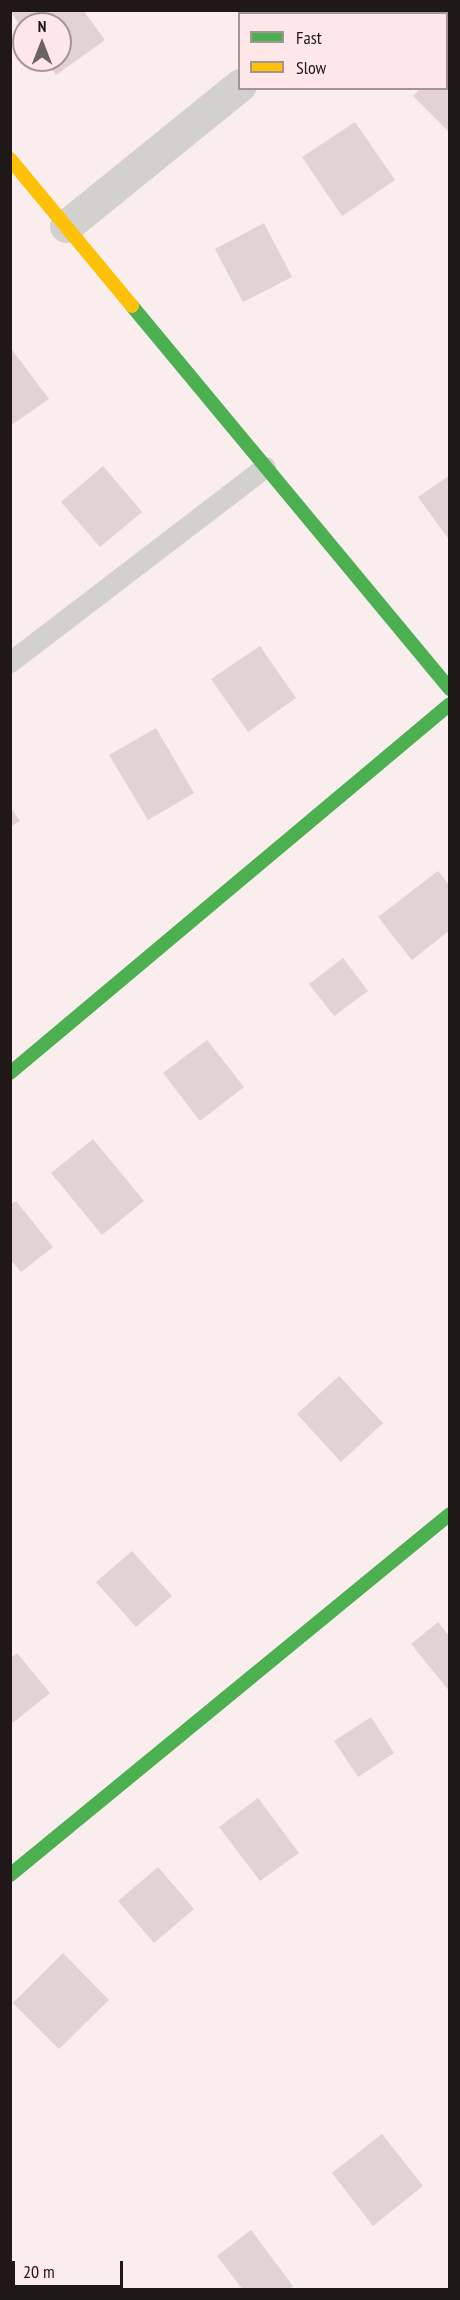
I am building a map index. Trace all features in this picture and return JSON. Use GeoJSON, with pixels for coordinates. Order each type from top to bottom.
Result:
{"type":"FeatureCollection","features":[{"type":"Feature","properties":{"kind":"street"},"geometry":{"type":"LineString","coordinates":[[66,226],[238,87]]}},
{"type":"Feature","properties":{"kind":"street"},"geometry":{"type":"LineString","coordinates":[[10,159],[450,689]]}},
{"type":"Feature","properties":{"kind":"street"},"geometry":{"type":"LineString","coordinates":[[10,1073],[450,704]]}},
{"type":"Feature","properties":{"kind":"street"},"geometry":{"type":"LineString","coordinates":[[10,1875],[450,1514]]}},
{"type":"Feature","properties":{"kind":"lane"},"geometry":{"type":"LineString","coordinates":[[10,662],[265,467]]}},
{"type":"Feature","properties":{"kind":"building"},"geometry":{"type":"Polygon","coordinates":[[[10,10],[83,10],[105,40],[72,64],[72,12],[12,13],[10,10]]]}},
{"type":"Feature","properties":{"kind":"building"},"geometry":{"type":"Polygon","coordinates":[[[450,61],[450,133],[413,96],[419,90],[448,90],[450,61]]]}},
{"type":"Feature","properties":{"kind":"building"},"geometry":{"type":"Polygon","coordinates":[[[355,122],[395,180],[342,216],[302,157],[355,122]]]}},
{"type":"Feature","properties":{"kind":"building"},"geometry":{"type":"Polygon","coordinates":[[[264,223],[292,277],[243,302],[215,249],[264,223]]]}},
{"type":"Feature","properties":{"kind":"building"},"geometry":{"type":"Polygon","coordinates":[[[10,347],[49,399],[10,426],[10,347]]]}},
{"type":"Feature","properties":{"kind":"building"},"geometry":{"type":"Polygon","coordinates":[[[103,466],[142,512],[100,547],[61,502],[103,466]]]}},
{"type":"Feature","properties":{"kind":"building"},"geometry":{"type":"Polygon","coordinates":[[[450,475],[450,541],[418,497],[450,475]]]}},
{"type":"Feature","properties":{"kind":"building"},"geometry":{"type":"Polygon","coordinates":[[[260,646],[296,698],[248,732],[211,679],[260,646]]]}},
{"type":"Feature","properties":{"kind":"building"},"geometry":{"type":"Polygon","coordinates":[[[156,728],[194,793],[148,820],[109,755],[156,728]]]}},
{"type":"Feature","properties":{"kind":"building"},"geometry":{"type":"Polygon","coordinates":[[[10,807],[20,821],[10,827],[10,807]]]}},
{"type":"Feature","properties":{"kind":"building"},"geometry":{"type":"Polygon","coordinates":[[[438,871],[450,886],[450,930],[412,960],[378,917],[438,871]]]}},
{"type":"Feature","properties":{"kind":"building"},"geometry":{"type":"Polygon","coordinates":[[[343,958],[368,991],[334,1016],[309,984],[343,958]]]}},
{"type":"Feature","properties":{"kind":"building"},"geometry":{"type":"Polygon","coordinates":[[[207,1040],[244,1087],[200,1121],[163,1073],[207,1040]]]}},
{"type":"Feature","properties":{"kind":"building"},"geometry":{"type":"Polygon","coordinates":[[[93,1139],[144,1201],[102,1235],[51,1173],[93,1139]]]}},
{"type":"Feature","properties":{"kind":"building"},"geometry":{"type":"Polygon","coordinates":[[[16,1201],[53,1247],[21,1272],[10,1259],[10,1205],[16,1201]]]}},
{"type":"Feature","properties":{"kind":"building"},"geometry":{"type":"Polygon","coordinates":[[[339,1376],[383,1423],[341,1462],[297,1414],[339,1376]]]}},
{"type":"Feature","properties":{"kind":"building"},"geometry":{"type":"Polygon","coordinates":[[[132,1551],[172,1596],[136,1627],[96,1582],[132,1551]]]}},
{"type":"Feature","properties":{"kind":"building"},"geometry":{"type":"Polygon","coordinates":[[[438,1622],[450,1637],[450,1692],[411,1644],[438,1622]]]}},
{"type":"Feature","properties":{"kind":"building"},"geometry":{"type":"Polygon","coordinates":[[[17,1653],[50,1693],[10,1725],[10,1659],[17,1653]]]}},
{"type":"Feature","properties":{"kind":"building"},"geometry":{"type":"Polygon","coordinates":[[[371,1717],[394,1753],[358,1777],[334,1741],[371,1717]]]}},
{"type":"Feature","properties":{"kind":"building"},"geometry":{"type":"Polygon","coordinates":[[[258,1798],[299,1853],[260,1881],[219,1827],[258,1798]]]}},
{"type":"Feature","properties":{"kind":"building"},"geometry":{"type":"Polygon","coordinates":[[[158,1867],[194,1909],[154,1943],[118,1901],[158,1867]]]}},
{"type":"Feature","properties":{"kind":"building"},"geometry":{"type":"Polygon","coordinates":[[[63,1953],[109,2000],[59,2049],[13,2003],[63,1953]]]}},
{"type":"Feature","properties":{"kind":"building"},"geometry":{"type":"Polygon","coordinates":[[[382,2134],[423,2186],[373,2226],[332,2173],[382,2134]]]}},
{"type":"Feature","properties":{"kind":"building"},"geometry":{"type":"Polygon","coordinates":[[[251,2230],[293,2286],[288,2290],[243,2290],[217,2256],[251,2230]]]}},
{"type":"Feature","properties":{"kind":"traffic: fast"},"geometry":{"type":"LineString","coordinates":[[132,306],[450,689]]}},
{"type":"Feature","properties":{"kind":"traffic: fast"},"geometry":{"type":"LineString","coordinates":[[10,1073],[450,704]]}},
{"type":"Feature","properties":{"kind":"traffic: fast"},"geometry":{"type":"LineString","coordinates":[[10,1875],[450,1514]]}},
{"type":"Feature","properties":{"kind":"traffic: slow"},"geometry":{"type":"LineString","coordinates":[[10,159],[132,306]]}}]}
